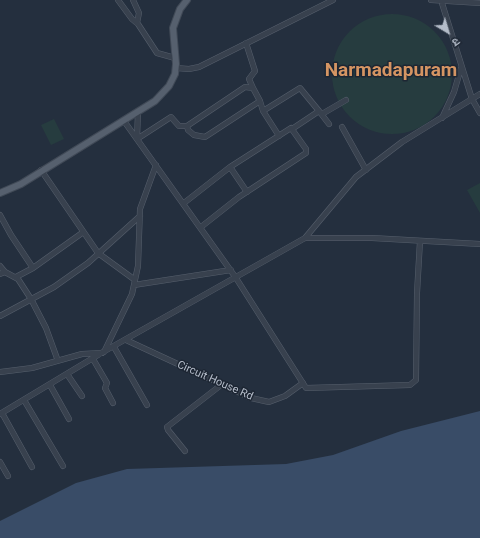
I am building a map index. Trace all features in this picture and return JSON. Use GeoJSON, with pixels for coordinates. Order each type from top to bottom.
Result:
{"type":"FeatureCollection","features":[{"type":"Feature","properties":{"kind":"main road"},"geometry":{"type":"LineString","coordinates":[[0,193],[42,170],[155,101],[169,86],[176,68],[173,28],[180,9],[187,0]]}},
{"type":"Feature","properties":{"kind":"street"},"geometry":{"type":"LineString","coordinates":[[118,0],[130,17],[137,23],[157,53],[175,58]]}},
{"type":"Feature","properties":{"kind":"street"},"geometry":{"type":"LineString","coordinates":[[133,0],[139,13],[137,23]]}},
{"type":"Feature","properties":{"kind":"street"},"geometry":{"type":"LineString","coordinates":[[176,68],[189,69],[199,67],[321,3],[333,0]]}},
{"type":"Feature","properties":{"kind":"street"},"geometry":{"type":"LineString","coordinates":[[431,0],[480,3]]}},
{"type":"Feature","properties":{"kind":"street"},"geometry":{"type":"LineString","coordinates":[[441,0],[472,99],[480,113]]}},
{"type":"Feature","properties":{"kind":"street"},"geometry":{"type":"LineString","coordinates":[[246,43],[255,71],[249,79],[260,101],[263,111],[279,136]]}},
{"type":"Feature","properties":{"kind":"street"},"geometry":{"type":"LineString","coordinates":[[442,118],[454,92],[462,67]]}},
{"type":"Feature","properties":{"kind":"street"},"geometry":{"type":"LineString","coordinates":[[137,139],[171,117],[179,126],[187,126],[246,87],[253,88]]}},
{"type":"Feature","properties":{"kind":"street"},"geometry":{"type":"LineString","coordinates":[[263,111],[300,88],[329,124]]}},
{"type":"Feature","properties":{"kind":"street"},"geometry":{"type":"LineString","coordinates":[[32,467],[1,414],[103,352],[305,238],[356,177],[402,142],[480,94]]}},
{"type":"Feature","properties":{"kind":"street"},"geometry":{"type":"LineString","coordinates":[[184,203],[230,167],[292,128],[346,100]]}},
{"type":"Feature","properties":{"kind":"street"},"geometry":{"type":"LineString","coordinates":[[187,126],[188,130],[194,136],[205,137],[260,101]]}},
{"type":"Feature","properties":{"kind":"street"},"geometry":{"type":"LineString","coordinates":[[137,139],[138,112]]}},
{"type":"Feature","properties":{"kind":"street"},"geometry":{"type":"LineString","coordinates":[[124,121],[231,270],[306,388],[353,388],[410,385],[416,380],[417,293],[420,241]]}},
{"type":"Feature","properties":{"kind":"street"},"geometry":{"type":"LineString","coordinates":[[342,127],[366,170]]}},
{"type":"Feature","properties":{"kind":"street"},"geometry":{"type":"LineString","coordinates":[[201,227],[247,192],[306,154],[306,148],[292,128]]}},
{"type":"Feature","properties":{"kind":"street"},"geometry":{"type":"LineString","coordinates":[[103,352],[129,300],[134,283],[138,266],[140,209],[156,165]]}},
{"type":"Feature","properties":{"kind":"street"},"geometry":{"type":"LineString","coordinates":[[230,167],[247,192]]}},
{"type":"Feature","properties":{"kind":"street"},"geometry":{"type":"LineString","coordinates":[[42,170],[82,233],[98,253],[134,283],[231,270]]}},
{"type":"Feature","properties":{"kind":"street"},"geometry":{"type":"LineString","coordinates":[[0,215],[11,235],[33,268]]}},
{"type":"Feature","properties":{"kind":"street"},"geometry":{"type":"LineString","coordinates":[[0,316],[54,286],[88,263],[140,216]]}},
{"type":"Feature","properties":{"kind":"street"},"geometry":{"type":"LineString","coordinates":[[16,277],[33,268],[82,233]]}},
{"type":"Feature","properties":{"kind":"street"},"geometry":{"type":"LineString","coordinates":[[305,238],[372,238],[480,244]]}},
{"type":"Feature","properties":{"kind":"street"},"geometry":{"type":"LineString","coordinates":[[0,266],[6,272],[16,277],[31,299],[46,328],[58,361]]}},
{"type":"Feature","properties":{"kind":"street"},"geometry":{"type":"LineString","coordinates":[[0,274],[6,272]]}},
{"type":"Feature","properties":{"kind":"street","name":"Circuit House Rd"},"geometry":{"type":"LineString","coordinates":[[126,340],[250,398],[269,402],[286,396],[303,383]]}},
{"type":"Feature","properties":{"kind":"street"},"geometry":{"type":"LineString","coordinates":[[114,347],[147,405]]}},
{"type":"Feature","properties":{"kind":"street"},"geometry":{"type":"LineString","coordinates":[[0,372],[32,368],[82,354],[103,352]]}},
{"type":"Feature","properties":{"kind":"street"},"geometry":{"type":"LineString","coordinates":[[93,359],[107,383],[105,388],[113,403]]}},
{"type":"Feature","properties":{"kind":"street"},"geometry":{"type":"LineString","coordinates":[[67,374],[82,396]]}},
{"type":"Feature","properties":{"kind":"street"},"geometry":{"type":"LineString","coordinates":[[50,385],[69,419]]}},
{"type":"Feature","properties":{"kind":"street"},"geometry":{"type":"LineString","coordinates":[[185,451],[167,427],[221,385]]}},
{"type":"Feature","properties":{"kind":"street"},"geometry":{"type":"LineString","coordinates":[[24,400],[63,466]]}},
{"type":"Feature","properties":{"kind":"street"},"geometry":{"type":"LineString","coordinates":[[0,462],[8,476]]}},
{"type":"Feature","properties":{"kind":"green space"},"geometry":{"type":"Polygon","coordinates":[[[392,14],[404,15],[415,19],[425,24],[434,32],[442,41],[447,51],[451,62],[451,86],[447,97],[442,107],[434,116],[425,124],[415,129],[404,133],[392,134],[380,133],[369,129],[359,124],[350,116],[342,107],[337,97],[333,86],[332,74],[333,62],[337,51],[342,41],[350,32],[359,24],[369,19],[380,15],[392,14]]]}},
{"type":"Feature","properties":{"kind":"green space"},"geometry":{"type":"Polygon","coordinates":[[[54,119],[64,139],[51,145],[41,125],[54,119]]]}},
{"type":"Feature","properties":{"kind":"green space"},"geometry":{"type":"Polygon","coordinates":[[[480,183],[480,213],[467,190],[480,183]]]}},
{"type":"Feature","properties":{"kind":"water"},"geometry":{"type":"Polygon","coordinates":[[[480,411],[480,538],[0,538],[0,521],[76,483],[127,469],[286,464],[333,455],[401,431],[480,411]]]}},
{"type":"Feature","properties":{"kind":"district","name":"Narmadapuram"},"geometry":{"type":"Point","coordinates":[391,71]}}]}
